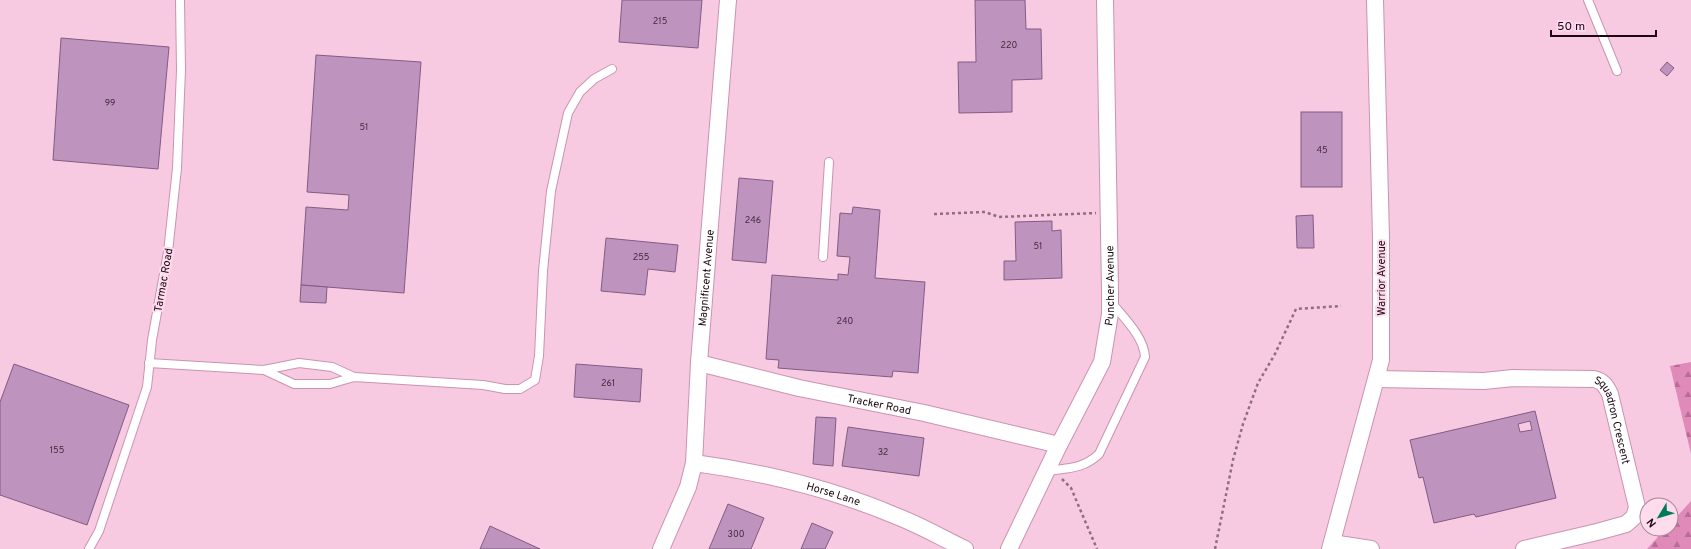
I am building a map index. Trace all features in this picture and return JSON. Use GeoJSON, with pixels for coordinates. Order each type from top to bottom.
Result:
{"type":"FeatureCollection","features":[{"type":"Feature","properties":{"kind":"street","name":"Magnificent Avenue"},"geometry":{"type":"LineString","coordinates":[[662,549],[688,487],[694,463],[699,363],[728,0]]}},
{"type":"Feature","properties":{"kind":"street","name":"Puncher Avenue"},"geometry":{"type":"LineString","coordinates":[[1009,549],[1059,445],[1102,362],[1110,314],[1105,0]]}},
{"type":"Feature","properties":{"kind":"street","name":"Warrior Avenue"},"geometry":{"type":"LineString","coordinates":[[1331,546],[1380,366],[1381,237],[1375,0]]}},
{"type":"Feature","properties":{"kind":"street","name":"Tracker Road"},"geometry":{"type":"LineString","coordinates":[[699,363],[799,388],[924,414],[1059,445]]}},
{"type":"Feature","properties":{"kind":"street","name":"Squadron Crescent"},"geometry":{"type":"LineString","coordinates":[[1377,379],[1484,381],[1513,378],[1594,379],[1600,380],[1605,384],[1610,394],[1637,507],[1634,517],[1626,524],[1524,549]]}},
{"type":"Feature","properties":{"kind":"street","name":"Horse Lane"},"geometry":{"type":"LineString","coordinates":[[694,463],[751,472],[850,499],[897,516],[965,549]]}},
{"type":"Feature","properties":{"kind":"street"},"geometry":{"type":"LineString","coordinates":[[1331,546],[1371,549]]}},
{"type":"Feature","properties":{"kind":"lane","name":"Tarmac Road"},"geometry":{"type":"LineString","coordinates":[[89,549],[99,531],[147,388],[152,340],[168,252],[177,168],[181,70],[180,0]]}},
{"type":"Feature","properties":{"kind":"lane"},"geometry":{"type":"LineString","coordinates":[[1588,0],[1616,71]]}},
{"type":"Feature","properties":{"kind":"lane"},"geometry":{"type":"LineString","coordinates":[[264,370],[294,384],[330,384],[354,377],[483,385],[505,389],[520,388],[535,380],[539,356],[542,271],[551,191],[568,113],[580,92],[594,79],[612,69]]}},
{"type":"Feature","properties":{"kind":"lane"},"geometry":{"type":"LineString","coordinates":[[823,257],[829,162]]}},
{"type":"Feature","properties":{"kind":"lane"},"geometry":{"type":"LineString","coordinates":[[1047,470],[1080,467],[1091,462],[1100,454],[1145,358],[1145,349],[1138,337],[1110,300]]}},
{"type":"Feature","properties":{"kind":"lane"},"geometry":{"type":"LineString","coordinates":[[149,363],[264,370],[299,363],[332,367],[354,377]]}},
{"type":"Feature","properties":{"kind":"path"},"geometry":{"type":"LineString","coordinates":[[934,214],[985,212],[1000,217],[1108,213]]}},
{"type":"Feature","properties":{"kind":"path"},"geometry":{"type":"LineString","coordinates":[[1215,549],[1232,460],[1243,424],[1258,383],[1275,354],[1296,309],[1341,306]]}},
{"type":"Feature","properties":{"kind":"path"},"geometry":{"type":"LineString","coordinates":[[1047,470],[1060,478],[1071,488],[1097,549]]}},
{"type":"Feature","properties":{"kind":"green space"},"geometry":{"type":"Polygon","coordinates":[[[1691,362],[1691,454],[1670,366],[1691,362]]]}},
{"type":"Feature","properties":{"kind":"green space"},"geometry":{"type":"Polygon","coordinates":[[[1691,501],[1691,549],[1647,549],[1658,537],[1679,537],[1679,514],[1691,501]]]}},
{"type":"Feature","properties":{"kind":"building"},"geometry":{"type":"Polygon","coordinates":[[[622,0],[702,0],[698,48],[619,42],[622,0]]]}},
{"type":"Feature","properties":{"kind":"building"},"geometry":{"type":"Polygon","coordinates":[[[975,0],[1025,0],[1026,29],[1041,29],[1042,79],[1012,80],[1012,112],[959,113],[958,62],[976,62],[975,0]]]}},
{"type":"Feature","properties":{"kind":"building"},"geometry":{"type":"Polygon","coordinates":[[[61,38],[169,47],[158,169],[53,160],[61,38]]]}},
{"type":"Feature","properties":{"kind":"building"},"geometry":{"type":"Polygon","coordinates":[[[316,55],[421,62],[404,293],[301,285],[306,207],[348,210],[349,195],[307,192],[316,55]]]}},
{"type":"Feature","properties":{"kind":"building"},"geometry":{"type":"Polygon","coordinates":[[[1667,62],[1674,68],[1667,76],[1660,70],[1667,62]]]}},
{"type":"Feature","properties":{"kind":"building"},"geometry":{"type":"Polygon","coordinates":[[[1301,112],[1342,112],[1342,187],[1301,187],[1301,112]]]}},
{"type":"Feature","properties":{"kind":"building"},"geometry":{"type":"Polygon","coordinates":[[[739,178],[773,181],[766,263],[732,260],[739,178]]]}},
{"type":"Feature","properties":{"kind":"building"},"geometry":{"type":"Polygon","coordinates":[[[853,207],[880,210],[875,278],[925,282],[918,373],[893,371],[892,377],[778,368],[779,360],[766,359],[772,275],[838,280],[838,274],[848,275],[850,257],[837,256],[840,213],[852,214],[853,207]]]}},
{"type":"Feature","properties":{"kind":"building"},"geometry":{"type":"Polygon","coordinates":[[[1313,215],[1314,248],[1297,248],[1296,216],[1313,215]]]}},
{"type":"Feature","properties":{"kind":"building"},"geometry":{"type":"Polygon","coordinates":[[[1052,221],[1052,231],[1061,230],[1062,278],[1004,280],[1004,261],[1016,261],[1015,222],[1052,221]]]}},
{"type":"Feature","properties":{"kind":"building"},"geometry":{"type":"Polygon","coordinates":[[[606,238],[678,245],[675,272],[648,269],[645,295],[601,291],[606,238]]]}},
{"type":"Feature","properties":{"kind":"building"},"geometry":{"type":"Polygon","coordinates":[[[301,285],[327,287],[326,303],[300,302],[301,285]]]}},
{"type":"Feature","properties":{"kind":"building"},"geometry":{"type":"Polygon","coordinates":[[[14,364],[129,405],[87,525],[0,495],[0,402],[14,364]]]}},
{"type":"Feature","properties":{"kind":"building"},"geometry":{"type":"Polygon","coordinates":[[[576,364],[642,369],[640,402],[574,397],[576,364]]]}},
{"type":"Feature","properties":{"kind":"building"},"geometry":{"type":"Polygon","coordinates":[[[1535,411],[1556,498],[1476,517],[1474,514],[1434,523],[1423,477],[1419,478],[1410,440],[1535,411]],[[1530,421],[1518,424],[1520,432],[1532,430],[1530,421]]]}},
{"type":"Feature","properties":{"kind":"building"},"geometry":{"type":"Polygon","coordinates":[[[816,417],[836,418],[833,466],[813,464],[816,417]]]}},
{"type":"Feature","properties":{"kind":"building"},"geometry":{"type":"Polygon","coordinates":[[[848,427],[924,438],[919,476],[842,466],[848,427]]]}},
{"type":"Feature","properties":{"kind":"building"},"geometry":{"type":"Polygon","coordinates":[[[728,504],[764,518],[751,549],[709,549],[728,504]]]}},
{"type":"Feature","properties":{"kind":"building"},"geometry":{"type":"Polygon","coordinates":[[[812,523],[833,532],[825,549],[801,549],[812,523]]]}},
{"type":"Feature","properties":{"kind":"building"},"geometry":{"type":"Polygon","coordinates":[[[490,526],[540,549],[480,549],[490,526]]]}}]}
